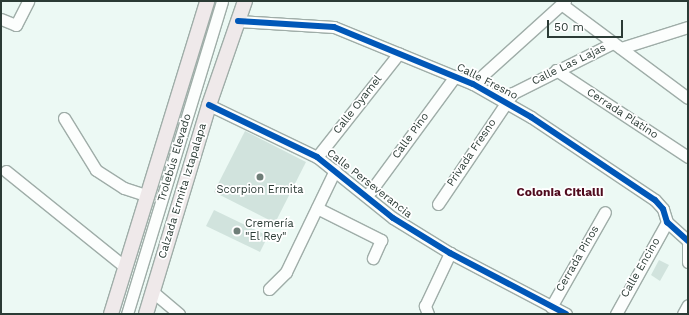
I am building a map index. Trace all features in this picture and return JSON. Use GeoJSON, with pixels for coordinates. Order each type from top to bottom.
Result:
{"type":"FeatureCollection","features":[{"type":"Feature","properties":{"kind":"main road"},"geometry":{"type":"LineString","coordinates":[[111,314],[207,1]]}},
{"type":"Feature","properties":{"kind":"main road","name":"Calzada Ermita Iztapalapa"},"geometry":{"type":"LineString","coordinates":[[146,314],[209,105],[245,1]]}},
{"type":"Feature","properties":{"kind":"street"},"geometry":{"type":"LineString","coordinates":[[1,19],[16,25],[28,1]]}},
{"type":"Feature","properties":{"kind":"street","name":"Trolebús Elevado"},"geometry":{"type":"LineString","coordinates":[[127,314],[222,1]]}},
{"type":"Feature","properties":{"kind":"street"},"geometry":{"type":"LineString","coordinates":[[473,84],[564,3],[617,46],[687,96]]}},
{"type":"Feature","properties":{"kind":"street","name":"Calle Fresno"},"geometry":{"type":"LineString","coordinates":[[238,21],[334,28],[473,84],[506,102],[655,200],[664,209],[667,222],[688,241]]}},
{"type":"Feature","properties":{"kind":"street","name":"Calle Las Lajas"},"geometry":{"type":"LineString","coordinates":[[506,102],[513,94],[556,70],[617,46],[688,27]]}},
{"type":"Feature","properties":{"kind":"street","name":"Calle Oyamel"},"geometry":{"type":"LineString","coordinates":[[317,157],[399,53]]}},
{"type":"Feature","properties":{"kind":"street","name":"Cerrada Platino"},"geometry":{"type":"LineString","coordinates":[[556,70],[688,157]]}},
{"type":"Feature","properties":{"kind":"street","name":"Calle Pino"},"geometry":{"type":"LineString","coordinates":[[367,196],[455,76]]}},
{"type":"Feature","properties":{"kind":"street","name":"Privada Fresno"},"geometry":{"type":"LineString","coordinates":[[438,204],[506,102]]}},
{"type":"Feature","properties":{"kind":"street","name":"Calle Perseverancia"},"geometry":{"type":"LineString","coordinates":[[209,105],[317,157],[393,218],[450,253],[566,314]]}},
{"type":"Feature","properties":{"kind":"street"},"geometry":{"type":"LineString","coordinates":[[64,118],[96,170],[124,188],[148,196]]}},
{"type":"Feature","properties":{"kind":"street"},"geometry":{"type":"LineString","coordinates":[[269,289],[286,272],[335,170]]}},
{"type":"Feature","properties":{"kind":"street"},"geometry":{"type":"LineString","coordinates":[[6,171],[126,268]]}},
{"type":"Feature","properties":{"kind":"street"},"geometry":{"type":"LineString","coordinates":[[317,208],[382,240],[373,258]]}},
{"type":"Feature","properties":{"kind":"street","name":"Cerrada Pinos"},"geometry":{"type":"LineString","coordinates":[[551,307],[605,212]]}},
{"type":"Feature","properties":{"kind":"street","name":"Calle Encino"},"geometry":{"type":"LineString","coordinates":[[616,314],[667,222]]}},
{"type":"Feature","properties":{"kind":"street"},"geometry":{"type":"LineString","coordinates":[[688,245],[688,262]]}},
{"type":"Feature","properties":{"kind":"street"},"geometry":{"type":"LineString","coordinates":[[428,314],[425,306],[450,253]]}},
{"type":"Feature","properties":{"kind":"street"},"geometry":{"type":"LineString","coordinates":[[153,292],[179,314]]}},
{"type":"Feature","properties":{"kind":"street"},"geometry":{"type":"LineString","coordinates":[[683,314],[688,305]]}},
{"type":"Feature","properties":{"kind":"building","name":"Scorpion Ermita"},"geometry":{"type":"Polygon","coordinates":[[[245,131],[306,162],[275,223],[214,192],[245,131]]]}},
{"type":"Feature","properties":{"kind":"building","name":"Cremería \"El Rey\""},"geometry":{"type":"Polygon","coordinates":[[[214,210],[268,236],[260,252],[206,226],[214,210]]]}},
{"type":"Feature","properties":{"kind":"building"},"geometry":{"type":"Polygon","coordinates":[[[659,260],[669,265],[660,281],[651,275],[659,260]]]}},
{"type":"Feature","properties":{"kind":"cycle path"},"geometry":{"type":"LineString","coordinates":[[238,21],[334,27],[473,84],[531,117],[655,200],[663,209],[667,222],[688,241]]}},
{"type":"Feature","properties":{"kind":"cycle path"},"geometry":{"type":"LineString","coordinates":[[209,105],[317,157],[393,218],[450,253],[566,314]]}},
{"type":"Feature","properties":{"kind":"place","name":"Scorpion Ermita"},"geometry":{"type":"Point","coordinates":[260,177]}},
{"type":"Feature","properties":{"kind":"place","name":"Cremería \"El Rey\""},"geometry":{"type":"Point","coordinates":[237,231]}},
{"type":"Feature","properties":{"kind":"district","name":"Colonia Citlalli"},"geometry":{"type":"Point","coordinates":[560,193]}}]}
